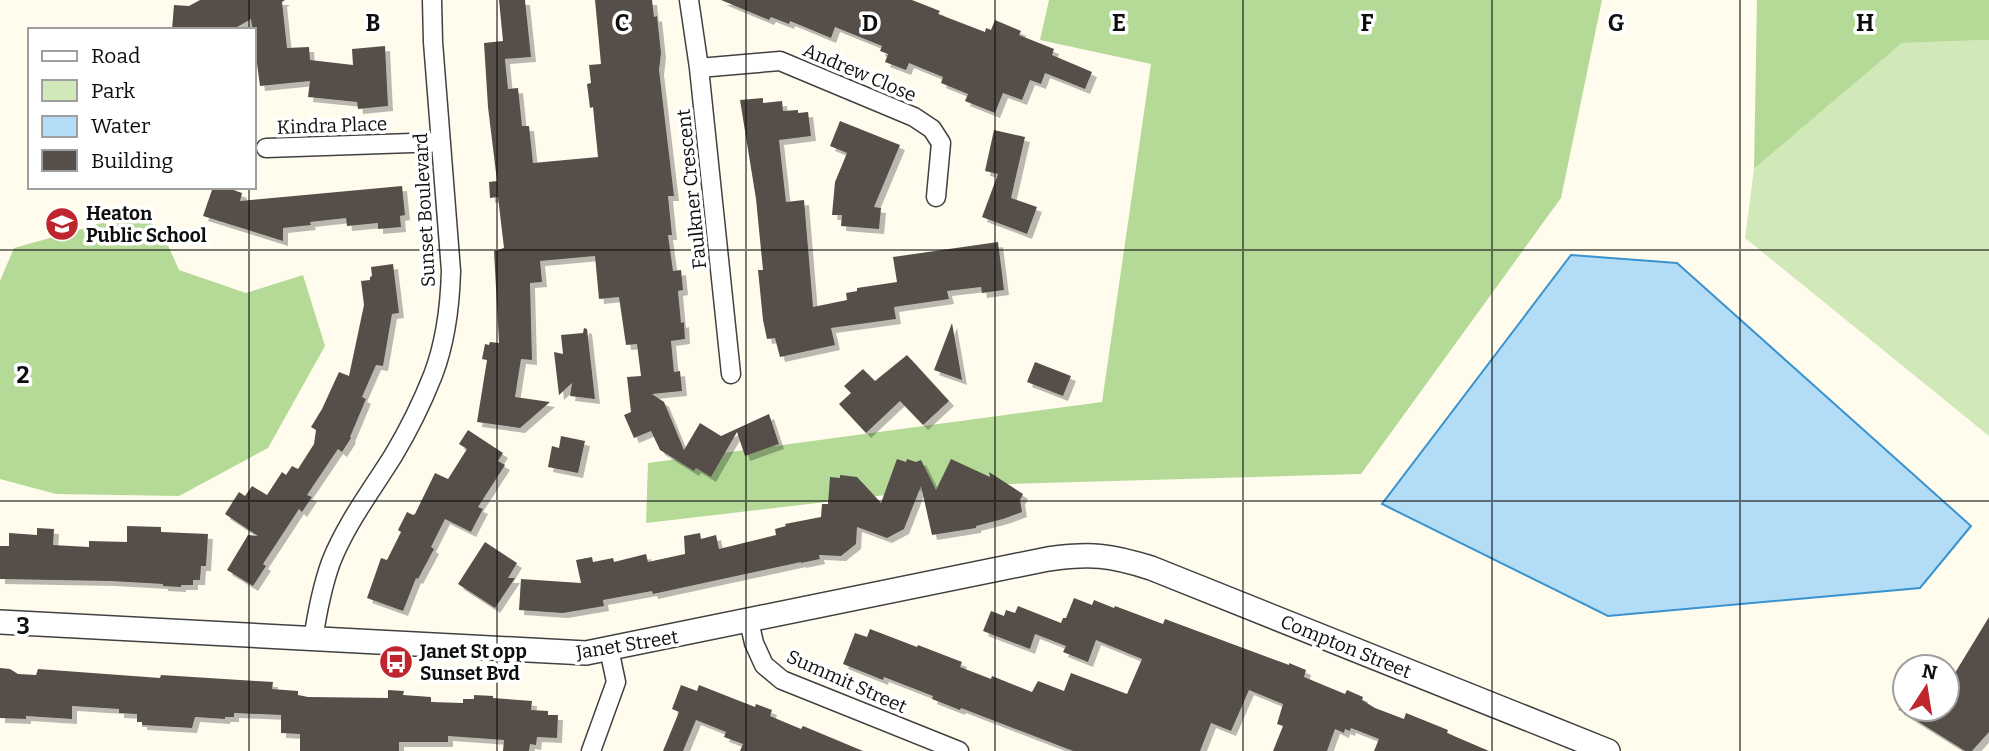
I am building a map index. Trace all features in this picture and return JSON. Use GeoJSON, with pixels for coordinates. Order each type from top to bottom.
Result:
{"type":"FeatureCollection","features":[{"type":"Feature","properties":{"kind":"street","name":"Sunset Boulevard"},"geometry":{"type":"LineString","coordinates":[[313,640],[317,610],[332,560],[415,414],[433,375],[443,343],[450,304],[451,271],[432,0]]}},
{"type":"Feature","properties":{"kind":"street","name":"Faulkner Crescent"},"geometry":{"type":"LineString","coordinates":[[689,0],[699,68],[731,374]]}},
{"type":"Feature","properties":{"kind":"street","name":"Andrew Close"},"geometry":{"type":"LineString","coordinates":[[699,68],[780,61],[914,117],[932,128],[942,143],[936,197]]}},
{"type":"Feature","properties":{"kind":"street","name":"Kindra Place"},"geometry":{"type":"LineString","coordinates":[[267,148],[441,142]]}},
{"type":"Feature","properties":{"kind":"street","name":"Janet Street"},"geometry":{"type":"LineString","coordinates":[[0,622],[586,653],[1080,555]]}},
{"type":"Feature","properties":{"kind":"street","name":"Compton Street"},"geometry":{"type":"LineString","coordinates":[[1080,555],[1115,557],[1152,568],[1608,751]]}},
{"type":"Feature","properties":{"kind":"street","name":"Summit Street"},"geometry":{"type":"LineString","coordinates":[[749,621],[754,643],[764,665],[782,680],[959,751]]}},
{"type":"Feature","properties":{"kind":"street"},"geometry":{"type":"LineString","coordinates":[[591,751],[616,682],[609,649]]}},
{"type":"Feature","properties":{"kind":"green space"},"geometry":{"type":"Polygon","coordinates":[[[1049,0],[1602,0],[1561,198],[1361,474],[971,485],[646,523],[648,463],[1102,402],[1151,64],[1040,40],[1049,0]]]}},
{"type":"Feature","properties":{"kind":"green space"},"geometry":{"type":"Polygon","coordinates":[[[1757,0],[1989,0],[1989,40],[1902,43],[1754,169],[1757,0]]]}},
{"type":"Feature","properties":{"kind":"green space"},"geometry":{"type":"Polygon","coordinates":[[[1989,40],[1989,436],[1745,238],[1754,169],[1902,43],[1989,40]]]}},
{"type":"Feature","properties":{"kind":"green space","name":"Heaton Public School"},"geometry":{"type":"Polygon","coordinates":[[[135,209],[162,232],[179,270],[246,293],[303,275],[325,346],[268,448],[179,496],[56,494],[0,479],[0,281],[14,248],[89,227],[135,209]]]}},
{"type":"Feature","properties":{"kind":"water"},"geometry":{"type":"Polygon","coordinates":[[[1571,255],[1677,263],[1971,526],[1920,588],[1608,616],[1382,504],[1571,255]]]}},
{"type":"Feature","properties":{"kind":"building"},"geometry":{"type":"Polygon","coordinates":[[[200,0],[285,0],[282,2],[287,48],[309,47],[310,60],[353,65],[352,49],[385,46],[388,106],[358,109],[357,102],[308,97],[310,81],[260,86],[256,28],[252,28],[251,19],[235,28],[172,28],[174,5],[189,6],[200,0]]]}},
{"type":"Feature","properties":{"kind":"building"},"geometry":{"type":"Polygon","coordinates":[[[499,0],[525,0],[531,57],[505,59],[508,89],[518,88],[522,126],[529,126],[533,163],[598,157],[593,107],[590,108],[587,84],[591,83],[589,65],[601,64],[595,0],[652,0],[654,17],[657,16],[661,53],[659,70],[674,196],[668,196],[672,235],[668,235],[673,271],[681,270],[683,290],[678,291],[685,339],[671,341],[674,372],[680,371],[682,391],[652,394],[664,402],[684,450],[700,423],[721,436],[769,414],[779,444],[745,456],[737,432],[711,477],[696,468],[694,471],[660,450],[651,431],[634,438],[624,415],[631,412],[627,377],[641,376],[637,344],[626,345],[619,297],[599,299],[595,256],[540,261],[542,282],[530,283],[532,360],[521,359],[515,397],[550,402],[520,428],[477,422],[487,360],[482,359],[485,344],[499,343],[494,251],[504,248],[498,197],[490,198],[489,182],[497,181],[484,43],[503,41],[499,0]]]}},
{"type":"Feature","properties":{"kind":"building"},"geometry":{"type":"Polygon","coordinates":[[[721,0],[912,0],[940,11],[938,14],[985,32],[986,28],[991,30],[995,20],[1021,31],[1019,35],[1054,49],[1052,55],[1092,72],[1085,89],[1045,73],[1041,84],[1030,80],[1022,100],[1003,93],[995,113],[965,101],[968,94],[941,83],[943,77],[909,63],[906,70],[885,62],[888,54],[880,51],[882,46],[835,27],[831,38],[790,21],[789,24],[771,17],[769,20],[721,0]]]}},
{"type":"Feature","properties":{"kind":"building"},"geometry":{"type":"Polygon","coordinates":[[[763,98],[763,103],[782,101],[783,111],[808,112],[811,136],[779,140],[786,202],[804,200],[813,307],[847,300],[846,293],[857,291],[857,288],[897,282],[893,257],[998,242],[1004,290],[982,293],[981,287],[947,291],[949,299],[894,307],[896,319],[831,328],[835,345],[780,357],[775,338],[767,339],[763,320],[758,270],[763,270],[756,199],[740,100],[763,98]]]}},
{"type":"Feature","properties":{"kind":"building"},"geometry":{"type":"Polygon","coordinates":[[[840,121],[900,145],[874,207],[881,208],[879,229],[841,226],[842,215],[832,215],[835,182],[847,153],[830,146],[840,121]]]}},
{"type":"Feature","properties":{"kind":"building"},"geometry":{"type":"Polygon","coordinates":[[[994,130],[1025,137],[1011,198],[1037,207],[1027,234],[982,217],[998,174],[985,171],[994,130]]]}},
{"type":"Feature","properties":{"kind":"building"},"geometry":{"type":"Polygon","coordinates":[[[402,186],[405,215],[400,216],[401,227],[378,229],[378,223],[347,226],[346,218],[310,222],[311,225],[283,228],[283,241],[203,216],[212,189],[231,189],[242,193],[240,201],[402,186]]]}},
{"type":"Feature","properties":{"kind":"building"},"geometry":{"type":"Polygon","coordinates":[[[393,264],[399,313],[392,314],[383,366],[376,365],[362,397],[366,399],[351,438],[342,452],[338,449],[307,495],[312,497],[302,512],[299,509],[263,564],[266,566],[253,586],[227,570],[248,535],[258,536],[225,514],[239,492],[245,496],[252,486],[267,495],[282,472],[286,475],[292,466],[298,469],[314,444],[316,430],[311,427],[339,372],[349,376],[364,305],[361,281],[370,280],[371,267],[393,264]]]}},
{"type":"Feature","properties":{"kind":"building"},"geometry":{"type":"Polygon","coordinates":[[[952,323],[962,380],[934,370],[952,323]]]}},
{"type":"Feature","properties":{"kind":"building"},"geometry":{"type":"Polygon","coordinates":[[[584,328],[587,329],[595,399],[570,396],[572,383],[559,395],[554,352],[563,354],[561,335],[583,333],[584,328]]]}},
{"type":"Feature","properties":{"kind":"building"},"geometry":{"type":"Polygon","coordinates":[[[907,355],[949,401],[923,425],[900,401],[866,433],[839,404],[851,393],[844,386],[863,369],[875,381],[907,355]]]}},
{"type":"Feature","properties":{"kind":"building"},"geometry":{"type":"Polygon","coordinates":[[[1035,362],[1071,376],[1063,396],[1027,382],[1035,362]]]}},
{"type":"Feature","properties":{"kind":"building"},"geometry":{"type":"Polygon","coordinates":[[[468,430],[503,453],[498,461],[505,465],[478,507],[483,509],[471,532],[445,519],[431,547],[434,549],[418,579],[416,578],[403,611],[367,598],[381,558],[387,560],[401,532],[398,530],[407,512],[415,514],[435,473],[448,479],[467,449],[459,444],[468,430]]]}},
{"type":"Feature","properties":{"kind":"building"},"geometry":{"type":"Polygon","coordinates":[[[561,436],[585,441],[578,473],[548,467],[552,446],[559,448],[561,436]]]}},
{"type":"Feature","properties":{"kind":"building"},"geometry":{"type":"Polygon","coordinates":[[[897,459],[906,462],[907,459],[916,462],[921,460],[936,490],[951,459],[990,477],[989,472],[1023,494],[1020,500],[1022,512],[976,528],[932,535],[921,486],[904,529],[887,538],[857,527],[856,544],[841,556],[819,555],[820,559],[653,594],[652,591],[603,600],[604,606],[563,613],[519,610],[521,579],[581,583],[576,560],[592,557],[593,562],[613,558],[614,562],[646,554],[648,562],[685,554],[684,536],[700,533],[701,539],[716,535],[719,549],[776,535],[775,529],[786,526],[785,524],[821,517],[822,504],[828,504],[830,477],[857,477],[881,503],[897,459]]]}},
{"type":"Feature","properties":{"kind":"building"},"geometry":{"type":"Polygon","coordinates":[[[127,526],[161,527],[161,532],[208,534],[206,566],[201,566],[200,580],[193,580],[193,585],[181,587],[110,581],[0,579],[0,546],[9,546],[9,533],[37,535],[37,528],[54,529],[53,545],[89,547],[89,541],[127,542],[127,526]]]}},
{"type":"Feature","properties":{"kind":"building"},"geometry":{"type":"Polygon","coordinates":[[[485,542],[517,563],[508,578],[515,578],[495,608],[458,584],[485,542]]]}},
{"type":"Feature","properties":{"kind":"building"},"geometry":{"type":"Polygon","coordinates":[[[1074,598],[1092,605],[1094,600],[1114,608],[1115,606],[1163,624],[1165,619],[1289,663],[1306,670],[1304,677],[1345,694],[1347,690],[1363,697],[1362,700],[1375,708],[1404,719],[1406,713],[1489,751],[1374,751],[1379,739],[1351,728],[1350,731],[1345,729],[1344,733],[1335,729],[1327,751],[1273,751],[1283,726],[1277,724],[1283,704],[1249,690],[1231,731],[1211,723],[1200,751],[1073,751],[961,708],[960,710],[884,677],[883,680],[843,664],[855,633],[867,637],[870,629],[962,662],[960,667],[1032,692],[1038,681],[1064,691],[1071,673],[1127,694],[1142,659],[1096,640],[1088,662],[1063,652],[1066,646],[1035,634],[1030,649],[983,631],[991,611],[1004,616],[1006,610],[1015,613],[1018,606],[1061,623],[1063,618],[1066,618],[1074,598]]]}},
{"type":"Feature","properties":{"kind":"building"},"geometry":{"type":"Polygon","coordinates":[[[1989,617],[1989,732],[1972,751],[1965,751],[1920,723],[1961,723],[1961,663],[1989,617]]]}},
{"type":"Feature","properties":{"kind":"building"},"geometry":{"type":"Polygon","coordinates":[[[0,668],[10,669],[18,674],[36,675],[38,669],[160,678],[161,675],[273,682],[272,689],[298,691],[298,695],[308,697],[388,698],[388,690],[404,691],[403,695],[431,697],[431,702],[463,703],[463,699],[474,699],[474,695],[493,696],[532,701],[531,710],[548,711],[548,715],[558,715],[557,738],[537,737],[536,745],[530,744],[529,751],[503,751],[504,740],[448,736],[448,742],[399,742],[399,751],[300,751],[300,734],[281,733],[281,715],[234,713],[234,717],[225,719],[195,717],[192,728],[142,725],[142,722],[137,722],[137,714],[119,713],[119,709],[72,706],[72,719],[26,716],[26,719],[0,718],[0,668]]]}},
{"type":"Feature","properties":{"kind":"building"},"geometry":{"type":"Polygon","coordinates":[[[681,685],[697,691],[699,685],[755,707],[756,704],[772,710],[770,716],[801,729],[803,726],[863,751],[740,751],[743,744],[724,737],[726,732],[696,720],[683,751],[663,751],[679,712],[672,709],[681,685]]]}},
{"type":"Feature","properties":{"kind":"place","name":"Heaton Public School"},"geometry":{"type":"Point","coordinates":[62,224]}},
{"type":"Feature","properties":{"kind":"place","name":"Janet St opp Sunset Bvd"},"geometry":{"type":"Point","coordinates":[396,662]}}]}
